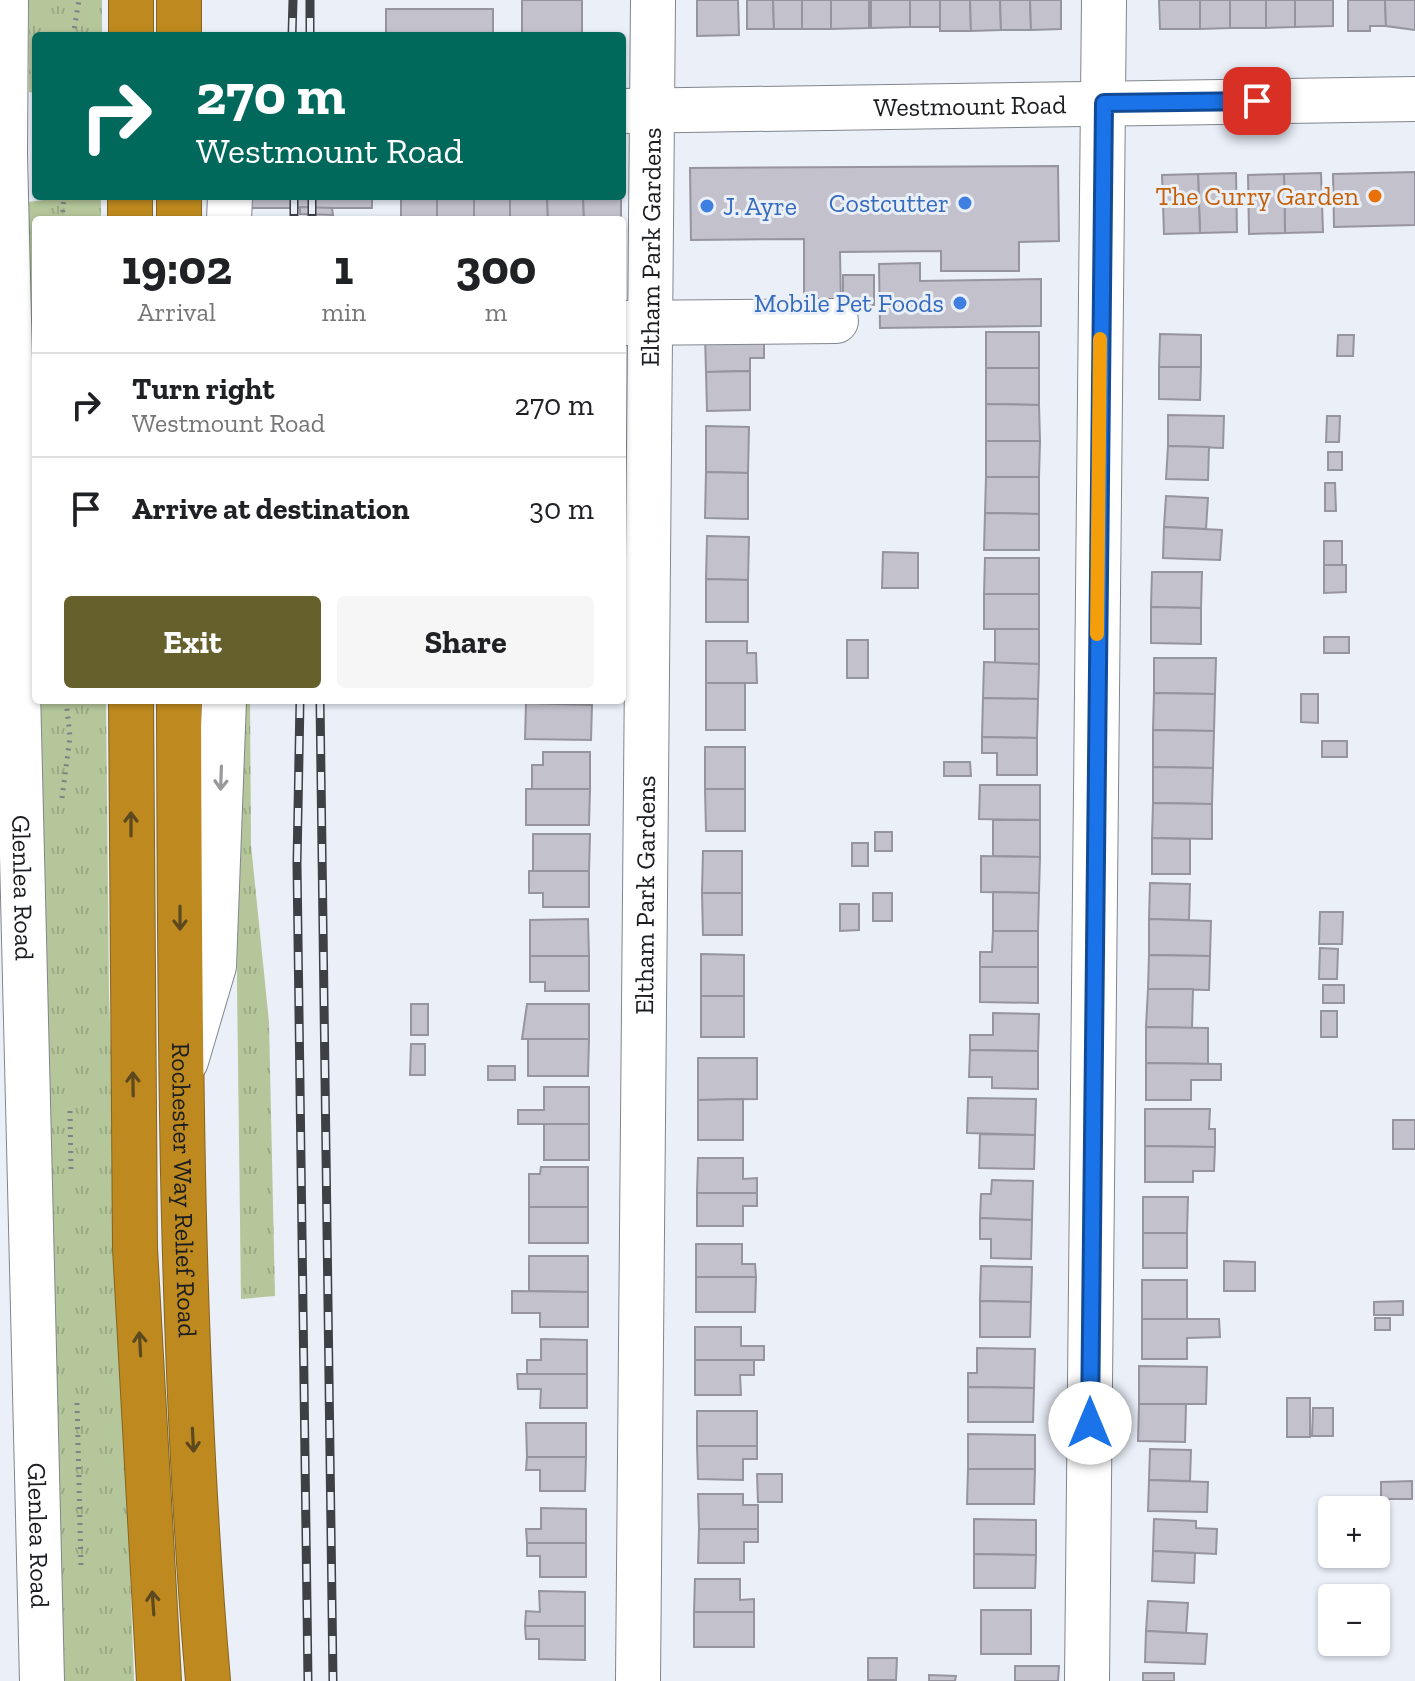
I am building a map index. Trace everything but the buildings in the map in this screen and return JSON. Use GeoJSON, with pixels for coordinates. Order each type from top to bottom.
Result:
{"type":"FeatureCollection","features":[{"type":"Feature","properties":{"kind":"highway"},"geometry":{"type":"LineString","coordinates":[[131,0],[131,32]]}},
{"type":"Feature","properties":{"kind":"highway"},"geometry":{"type":"LineString","coordinates":[[179,0],[179,32]]}},
{"type":"Feature","properties":{"kind":"highway","name":"Rochester Way Relief Road"},"geometry":{"type":"LineString","coordinates":[[131,704],[135,1248],[159,1681]]}},
{"type":"Feature","properties":{"kind":"highway","name":"Rochester Way Relief Road"},"geometry":{"type":"LineString","coordinates":[[179,704],[180,1082],[188,1359],[208,1681]]}},
{"type":"Feature","properties":{"kind":"street","name":"Glenlea Road"},"geometry":{"type":"LineString","coordinates":[[6,0],[14,153],[42,1681]]}},
{"type":"Feature","properties":{"kind":"street","name":"Eltham Park Gardens"},"geometry":{"type":"LineString","coordinates":[[638,1681],[636,111],[653,0]]}},
{"type":"Feature","properties":{"kind":"street"},"geometry":{"type":"LineString","coordinates":[[1087,1681],[1104,0]]}},
{"type":"Feature","properties":{"kind":"street","name":"Westmount Road"},"geometry":{"type":"LineString","coordinates":[[636,111],[1415,99]]}},
{"type":"Feature","properties":{"kind":"street"},"geometry":{"type":"LineString","coordinates":[[636,323],[836,321]]}},
{"type":"Feature","properties":{"kind":"street"},"geometry":{"type":"LineString","coordinates":[[180,1082],[214,966],[224,704]]}},
{"type":"Feature","properties":{"kind":"path"},"geometry":{"type":"LineString","coordinates":[[74,32],[79,0]]}},
{"type":"Feature","properties":{"kind":"green space"},"geometry":{"type":"Polygon","coordinates":[[[29,0],[102,0],[102,32],[32,32],[32,92],[29,92],[29,0]]]}},
{"type":"Feature","properties":{"kind":"green space"},"geometry":{"type":"Polygon","coordinates":[[[101,200],[101,216],[32,216],[32,444],[28,202],[101,200]]]}},
{"type":"Feature","properties":{"kind":"green space"},"geometry":{"type":"Polygon","coordinates":[[[36,704],[106,704],[109,995],[134,1681],[64,1681],[36,704]]]}},
{"type":"Feature","properties":{"kind":"green space"},"geometry":{"type":"Polygon","coordinates":[[[239,704],[250,704],[251,845],[269,1022],[275,1296],[241,1299],[237,984],[239,704]]]}},
{"type":"Feature","properties":{"kind":"railway"},"geometry":{"type":"LineString","coordinates":[[292,32],[293,0]]}},
{"type":"Feature","properties":{"kind":"railway"},"geometry":{"type":"LineString","coordinates":[[310,0],[310,32]]}},
{"type":"Feature","properties":{"kind":"railway"},"geometry":{"type":"LineString","coordinates":[[294,200],[294,216]]}},
{"type":"Feature","properties":{"kind":"railway"},"geometry":{"type":"LineString","coordinates":[[312,200],[312,216]]}},
{"type":"Feature","properties":{"kind":"railway"},"geometry":{"type":"LineString","coordinates":[[300,704],[297,864],[308,1681]]}},
{"type":"Feature","properties":{"kind":"railway"},"geometry":{"type":"LineString","coordinates":[[320,704],[333,1681]]}},
{"type":"Feature","properties":{"kind":"slow traffic"},"geometry":{"type":"LineString","coordinates":[[1097,634],[1100,339]]}},
{"type":"Feature","properties":{"kind":"place","name":"The Curry Garden"},"geometry":{"type":"Point","coordinates":[1375,196]}},
{"type":"Feature","properties":{"kind":"place","name":"Costcutter"},"geometry":{"type":"Point","coordinates":[965,203]}},
{"type":"Feature","properties":{"kind":"place","name":"J. Ayre"},"geometry":{"type":"Point","coordinates":[707,206]}},
{"type":"Feature","properties":{"kind":"place","name":"Mobile Pet Foods"},"geometry":{"type":"Point","coordinates":[960,303]}},
{"type":"Feature","properties":{"kind":"route"},"geometry":{"type":"LineString","coordinates":[[1090,1423],[1104,103],[1257,101]]}}]}
